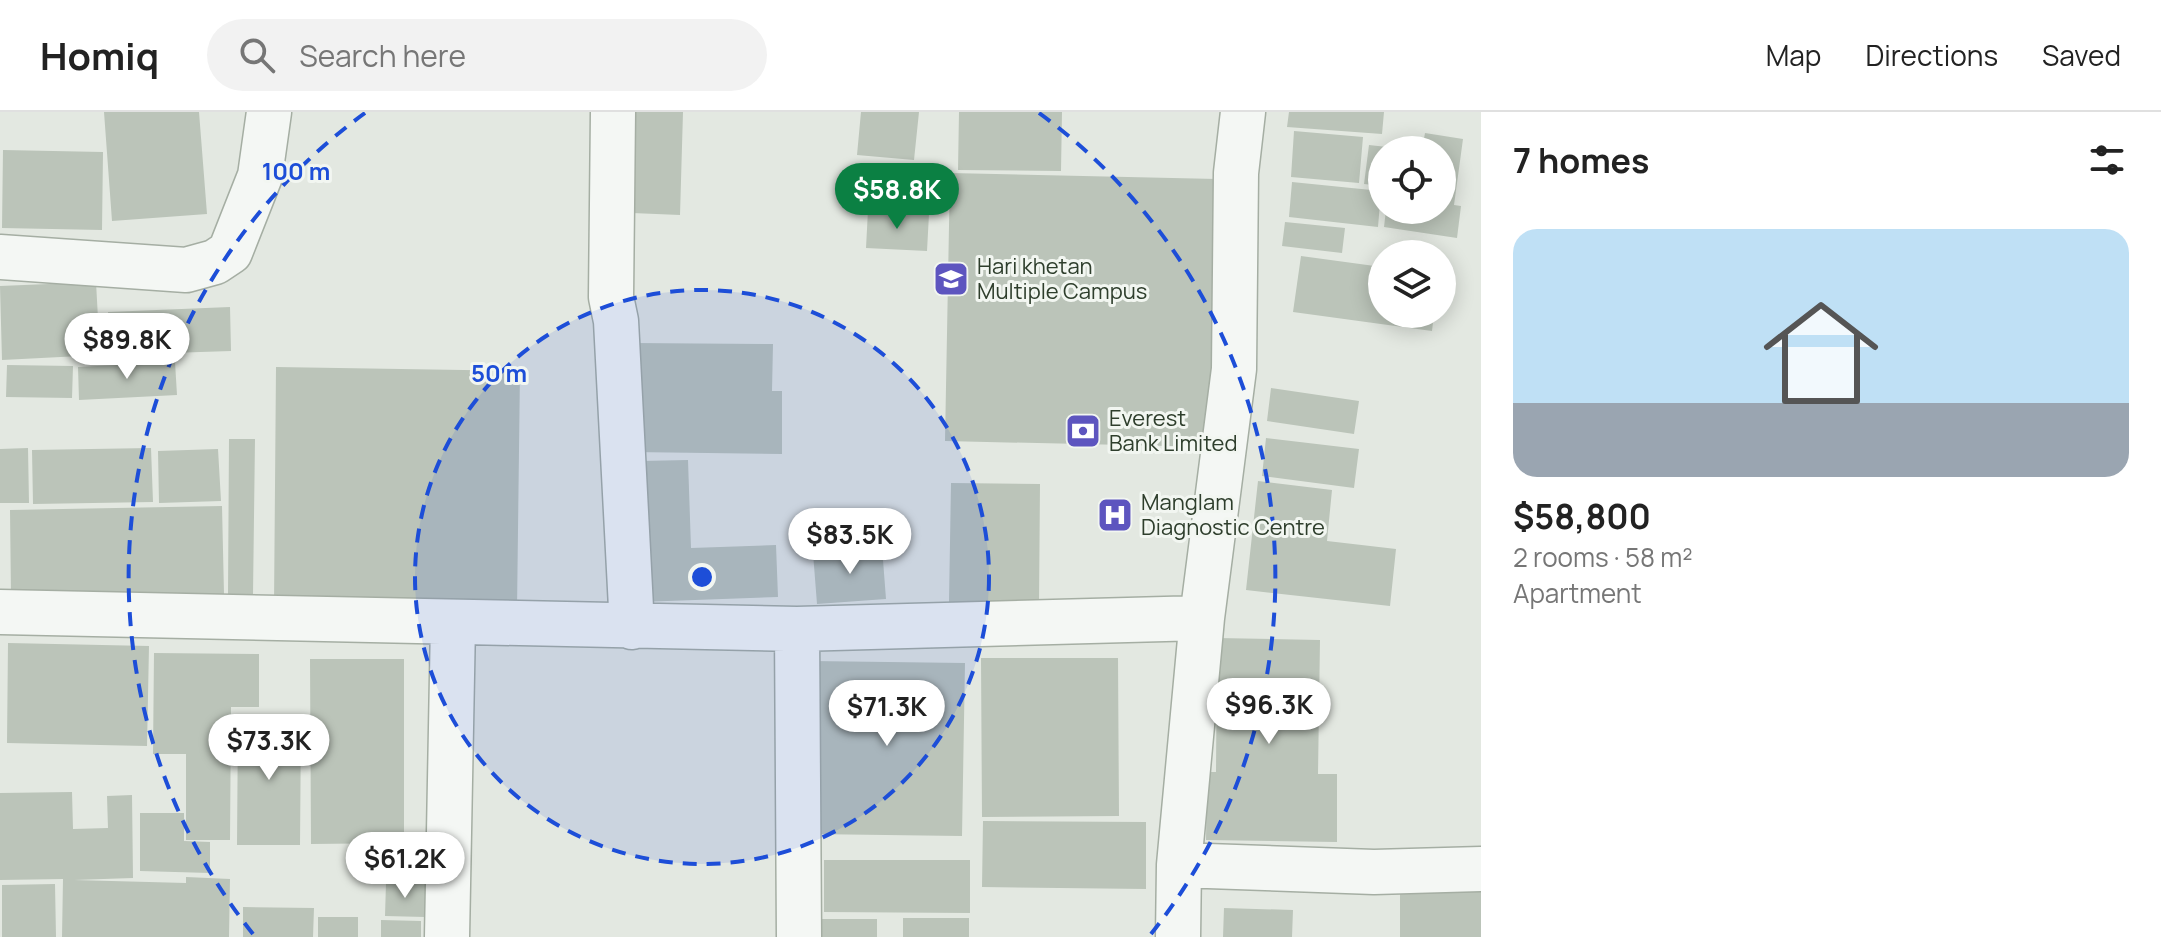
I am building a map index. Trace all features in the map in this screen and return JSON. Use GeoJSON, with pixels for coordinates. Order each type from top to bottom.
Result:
{"type":"FeatureCollection","features":[{"type":"Feature","properties":{"kind":"street"},"geometry":{"type":"LineString","coordinates":[[0,257],[186,270],[215,262],[230,252],[260,176],[269,112]]}},
{"type":"Feature","properties":{"kind":"street"},"geometry":{"type":"LineString","coordinates":[[613,112],[611,297],[616,321],[632,627]]}},
{"type":"Feature","properties":{"kind":"street"},"geometry":{"type":"LineString","coordinates":[[1178,937],[1179,865],[1202,618],[1234,369],[1236,173],[1243,112]]}},
{"type":"Feature","properties":{"kind":"street"},"geometry":{"type":"LineString","coordinates":[[0,612],[797,629],[1202,618]]}},
{"type":"Feature","properties":{"kind":"street"},"geometry":{"type":"LineString","coordinates":[[447,937],[453,623]]}},
{"type":"Feature","properties":{"kind":"street"},"geometry":{"type":"LineString","coordinates":[[797,629],[799,937]]}},
{"type":"Feature","properties":{"kind":"street"},"geometry":{"type":"LineString","coordinates":[[1179,865],[1374,872],[1481,869]]}},
{"type":"Feature","properties":{"kind":"building"},"geometry":{"type":"Polygon","coordinates":[[[104,112],[199,112],[207,214],[112,221],[104,112]]]}},
{"type":"Feature","properties":{"kind":"building"},"geometry":{"type":"Polygon","coordinates":[[[635,112],[683,112],[680,215],[632,213],[635,112]]]}},
{"type":"Feature","properties":{"kind":"building"},"geometry":{"type":"Polygon","coordinates":[[[861,112],[919,112],[914,160],[857,155],[861,112]]]}},
{"type":"Feature","properties":{"kind":"building"},"geometry":{"type":"Polygon","coordinates":[[[959,112],[1062,112],[1061,171],[958,170],[959,112]]]}},
{"type":"Feature","properties":{"kind":"building"},"geometry":{"type":"Polygon","coordinates":[[[1289,112],[1384,112],[1382,134],[1287,127],[1289,112]]]}},
{"type":"Feature","properties":{"kind":"building"},"geometry":{"type":"Polygon","coordinates":[[[1294,131],[1363,137],[1359,183],[1291,177],[1294,131]]]}},
{"type":"Feature","properties":{"kind":"building"},"geometry":{"type":"Polygon","coordinates":[[[1456,138],[1463,139],[1456,190],[1456,138]]]}},
{"type":"Feature","properties":{"kind":"building"},"geometry":{"type":"Polygon","coordinates":[[[3,150],[103,152],[102,230],[2,228],[3,150]]]}},
{"type":"Feature","properties":{"kind":"building"},"geometry":{"type":"Polygon","coordinates":[[[1368,153],[1368,184],[1364,184],[1368,153]]]}},
{"type":"Feature","properties":{"kind":"building"},"geometry":{"type":"Polygon","coordinates":[[[950,173],[1217,179],[1212,447],[945,441],[950,173]]]}},
{"type":"Feature","properties":{"kind":"building"},"geometry":{"type":"Polygon","coordinates":[[[1292,182],[1368,190],[1368,224],[1378,224],[1378,227],[1289,217],[1292,182]]]}},
{"type":"Feature","properties":{"kind":"building"},"geometry":{"type":"Polygon","coordinates":[[[1456,205],[1461,206],[1457,238],[1384,227],[1384,224],[1456,224],[1456,205]]]}},
{"type":"Feature","properties":{"kind":"building"},"geometry":{"type":"Polygon","coordinates":[[[868,210],[929,214],[927,251],[866,248],[868,210]]]}},
{"type":"Feature","properties":{"kind":"building"},"geometry":{"type":"Polygon","coordinates":[[[1285,222],[1345,228],[1342,253],[1282,246],[1285,222]]]}},
{"type":"Feature","properties":{"kind":"building"},"geometry":{"type":"Polygon","coordinates":[[[1301,256],[1368,265],[1368,322],[1293,312],[1301,256]]]}},
{"type":"Feature","properties":{"kind":"building"},"geometry":{"type":"Polygon","coordinates":[[[96,282],[100,355],[2,360],[0,286],[96,282]]]}},
{"type":"Feature","properties":{"kind":"building"},"geometry":{"type":"Polygon","coordinates":[[[230,307],[231,351],[110,355],[108,312],[230,307]]]}},
{"type":"Feature","properties":{"kind":"building"},"geometry":{"type":"Polygon","coordinates":[[[632,343],[773,344],[772,391],[782,391],[782,454],[631,452],[632,343]]]}},
{"type":"Feature","properties":{"kind":"building"},"geometry":{"type":"Polygon","coordinates":[[[175,362],[177,395],[79,400],[78,367],[175,362]]]}},
{"type":"Feature","properties":{"kind":"building"},"geometry":{"type":"Polygon","coordinates":[[[7,365],[73,366],[72,398],[6,397],[7,365]]]}},
{"type":"Feature","properties":{"kind":"building"},"geometry":{"type":"Polygon","coordinates":[[[276,367],[520,371],[517,610],[274,606],[276,367]]]}},
{"type":"Feature","properties":{"kind":"building"},"geometry":{"type":"Polygon","coordinates":[[[1271,388],[1359,401],[1354,434],[1267,421],[1271,388]]]}},
{"type":"Feature","properties":{"kind":"building"},"geometry":{"type":"Polygon","coordinates":[[[1266,438],[1359,449],[1354,488],[1262,476],[1266,438]]]}},
{"type":"Feature","properties":{"kind":"building"},"geometry":{"type":"Polygon","coordinates":[[[229,439],[255,439],[253,594],[228,594],[229,439]]]}},
{"type":"Feature","properties":{"kind":"building"},"geometry":{"type":"Polygon","coordinates":[[[28,448],[29,503],[0,503],[0,449],[28,448]]]}},
{"type":"Feature","properties":{"kind":"building"},"geometry":{"type":"Polygon","coordinates":[[[151,448],[153,502],[33,504],[32,450],[151,448]]]}},
{"type":"Feature","properties":{"kind":"building"},"geometry":{"type":"Polygon","coordinates":[[[218,449],[221,501],[159,503],[158,451],[218,449]]]}},
{"type":"Feature","properties":{"kind":"building"},"geometry":{"type":"Polygon","coordinates":[[[688,460],[691,548],[776,545],[778,597],[640,602],[641,461],[688,460]]]}},
{"type":"Feature","properties":{"kind":"building"},"geometry":{"type":"Polygon","coordinates":[[[1258,481],[1332,490],[1327,541],[1396,549],[1390,606],[1246,590],[1258,481]]]}},
{"type":"Feature","properties":{"kind":"building"},"geometry":{"type":"Polygon","coordinates":[[[951,483],[1040,484],[1039,604],[949,602],[951,483]]]}},
{"type":"Feature","properties":{"kind":"building"},"geometry":{"type":"Polygon","coordinates":[[[222,506],[224,594],[11,597],[10,510],[222,506]]]}},
{"type":"Feature","properties":{"kind":"building"},"geometry":{"type":"Polygon","coordinates":[[[882,547],[886,599],[817,604],[813,553],[882,547]]]}},
{"type":"Feature","properties":{"kind":"building"},"geometry":{"type":"Polygon","coordinates":[[[1217,638],[1320,640],[1318,774],[1337,774],[1337,842],[1206,840],[1207,772],[1216,772],[1217,638]]]}},
{"type":"Feature","properties":{"kind":"building"},"geometry":{"type":"Polygon","coordinates":[[[8,643],[149,646],[147,746],[7,743],[8,643]]]}},
{"type":"Feature","properties":{"kind":"building"},"geometry":{"type":"Polygon","coordinates":[[[154,653],[259,654],[259,707],[231,707],[230,840],[186,840],[186,754],[153,754],[154,653]]]}},
{"type":"Feature","properties":{"kind":"building"},"geometry":{"type":"Polygon","coordinates":[[[981,658],[1118,658],[1119,816],[982,817],[981,658]]]}},
{"type":"Feature","properties":{"kind":"building"},"geometry":{"type":"Polygon","coordinates":[[[310,659],[404,659],[404,843],[311,844],[310,659]]]}},
{"type":"Feature","properties":{"kind":"building"},"geometry":{"type":"Polygon","coordinates":[[[811,661],[965,663],[962,836],[809,834],[811,661]]]}},
{"type":"Feature","properties":{"kind":"building"},"geometry":{"type":"Polygon","coordinates":[[[238,718],[301,719],[300,845],[237,845],[238,718]]]}},
{"type":"Feature","properties":{"kind":"building"},"geometry":{"type":"Polygon","coordinates":[[[72,792],[73,829],[108,828],[107,796],[132,795],[133,878],[74,880],[186,883],[186,877],[230,879],[229,937],[62,937],[63,879],[0,880],[0,793],[72,792]]]}},
{"type":"Feature","properties":{"kind":"building"},"geometry":{"type":"Polygon","coordinates":[[[140,813],[184,813],[184,841],[210,842],[210,873],[140,871],[140,813]]]}},
{"type":"Feature","properties":{"kind":"building"},"geometry":{"type":"Polygon","coordinates":[[[983,821],[1146,822],[1146,889],[982,887],[983,821]]]}},
{"type":"Feature","properties":{"kind":"building"},"geometry":{"type":"Polygon","coordinates":[[[824,860],[970,860],[970,913],[824,912],[824,860]]]}},
{"type":"Feature","properties":{"kind":"building"},"geometry":{"type":"Polygon","coordinates":[[[386,883],[425,883],[425,917],[385,916],[386,883]]]}},
{"type":"Feature","properties":{"kind":"building"},"geometry":{"type":"Polygon","coordinates":[[[55,884],[56,937],[2,937],[2,885],[55,884]]]}},
{"type":"Feature","properties":{"kind":"building"},"geometry":{"type":"Polygon","coordinates":[[[1400,890],[1481,890],[1481,937],[1400,937],[1400,890]]]}},
{"type":"Feature","properties":{"kind":"building"},"geometry":{"type":"Polygon","coordinates":[[[243,907],[314,908],[313,937],[243,937],[243,907]]]}},
{"type":"Feature","properties":{"kind":"building"},"geometry":{"type":"Polygon","coordinates":[[[1224,908],[1293,910],[1292,937],[1223,937],[1224,908]]]}},
{"type":"Feature","properties":{"kind":"building"},"geometry":{"type":"Polygon","coordinates":[[[318,917],[358,917],[358,937],[318,937],[318,917]]]}},
{"type":"Feature","properties":{"kind":"building"},"geometry":{"type":"Polygon","coordinates":[[[903,918],[969,918],[969,937],[903,937],[903,918]]]}},
{"type":"Feature","properties":{"kind":"building"},"geometry":{"type":"Polygon","coordinates":[[[812,919],[877,919],[877,937],[812,937],[812,919]]]}},
{"type":"Feature","properties":{"kind":"building"},"geometry":{"type":"Polygon","coordinates":[[[381,920],[421,921],[421,937],[381,937],[381,920]]]}},
{"type":"Feature","properties":{"kind":"place","name":"Hari khetan Multiple Campus"},"geometry":{"type":"Point","coordinates":[951,279]}},
{"type":"Feature","properties":{"kind":"place","name":"Everest Bank Limited"},"geometry":{"type":"Point","coordinates":[1083,431]}},
{"type":"Feature","properties":{"kind":"place","name":"Manglam Diagnostic Centre"},"geometry":{"type":"Point","coordinates":[1115,515]}}]}
